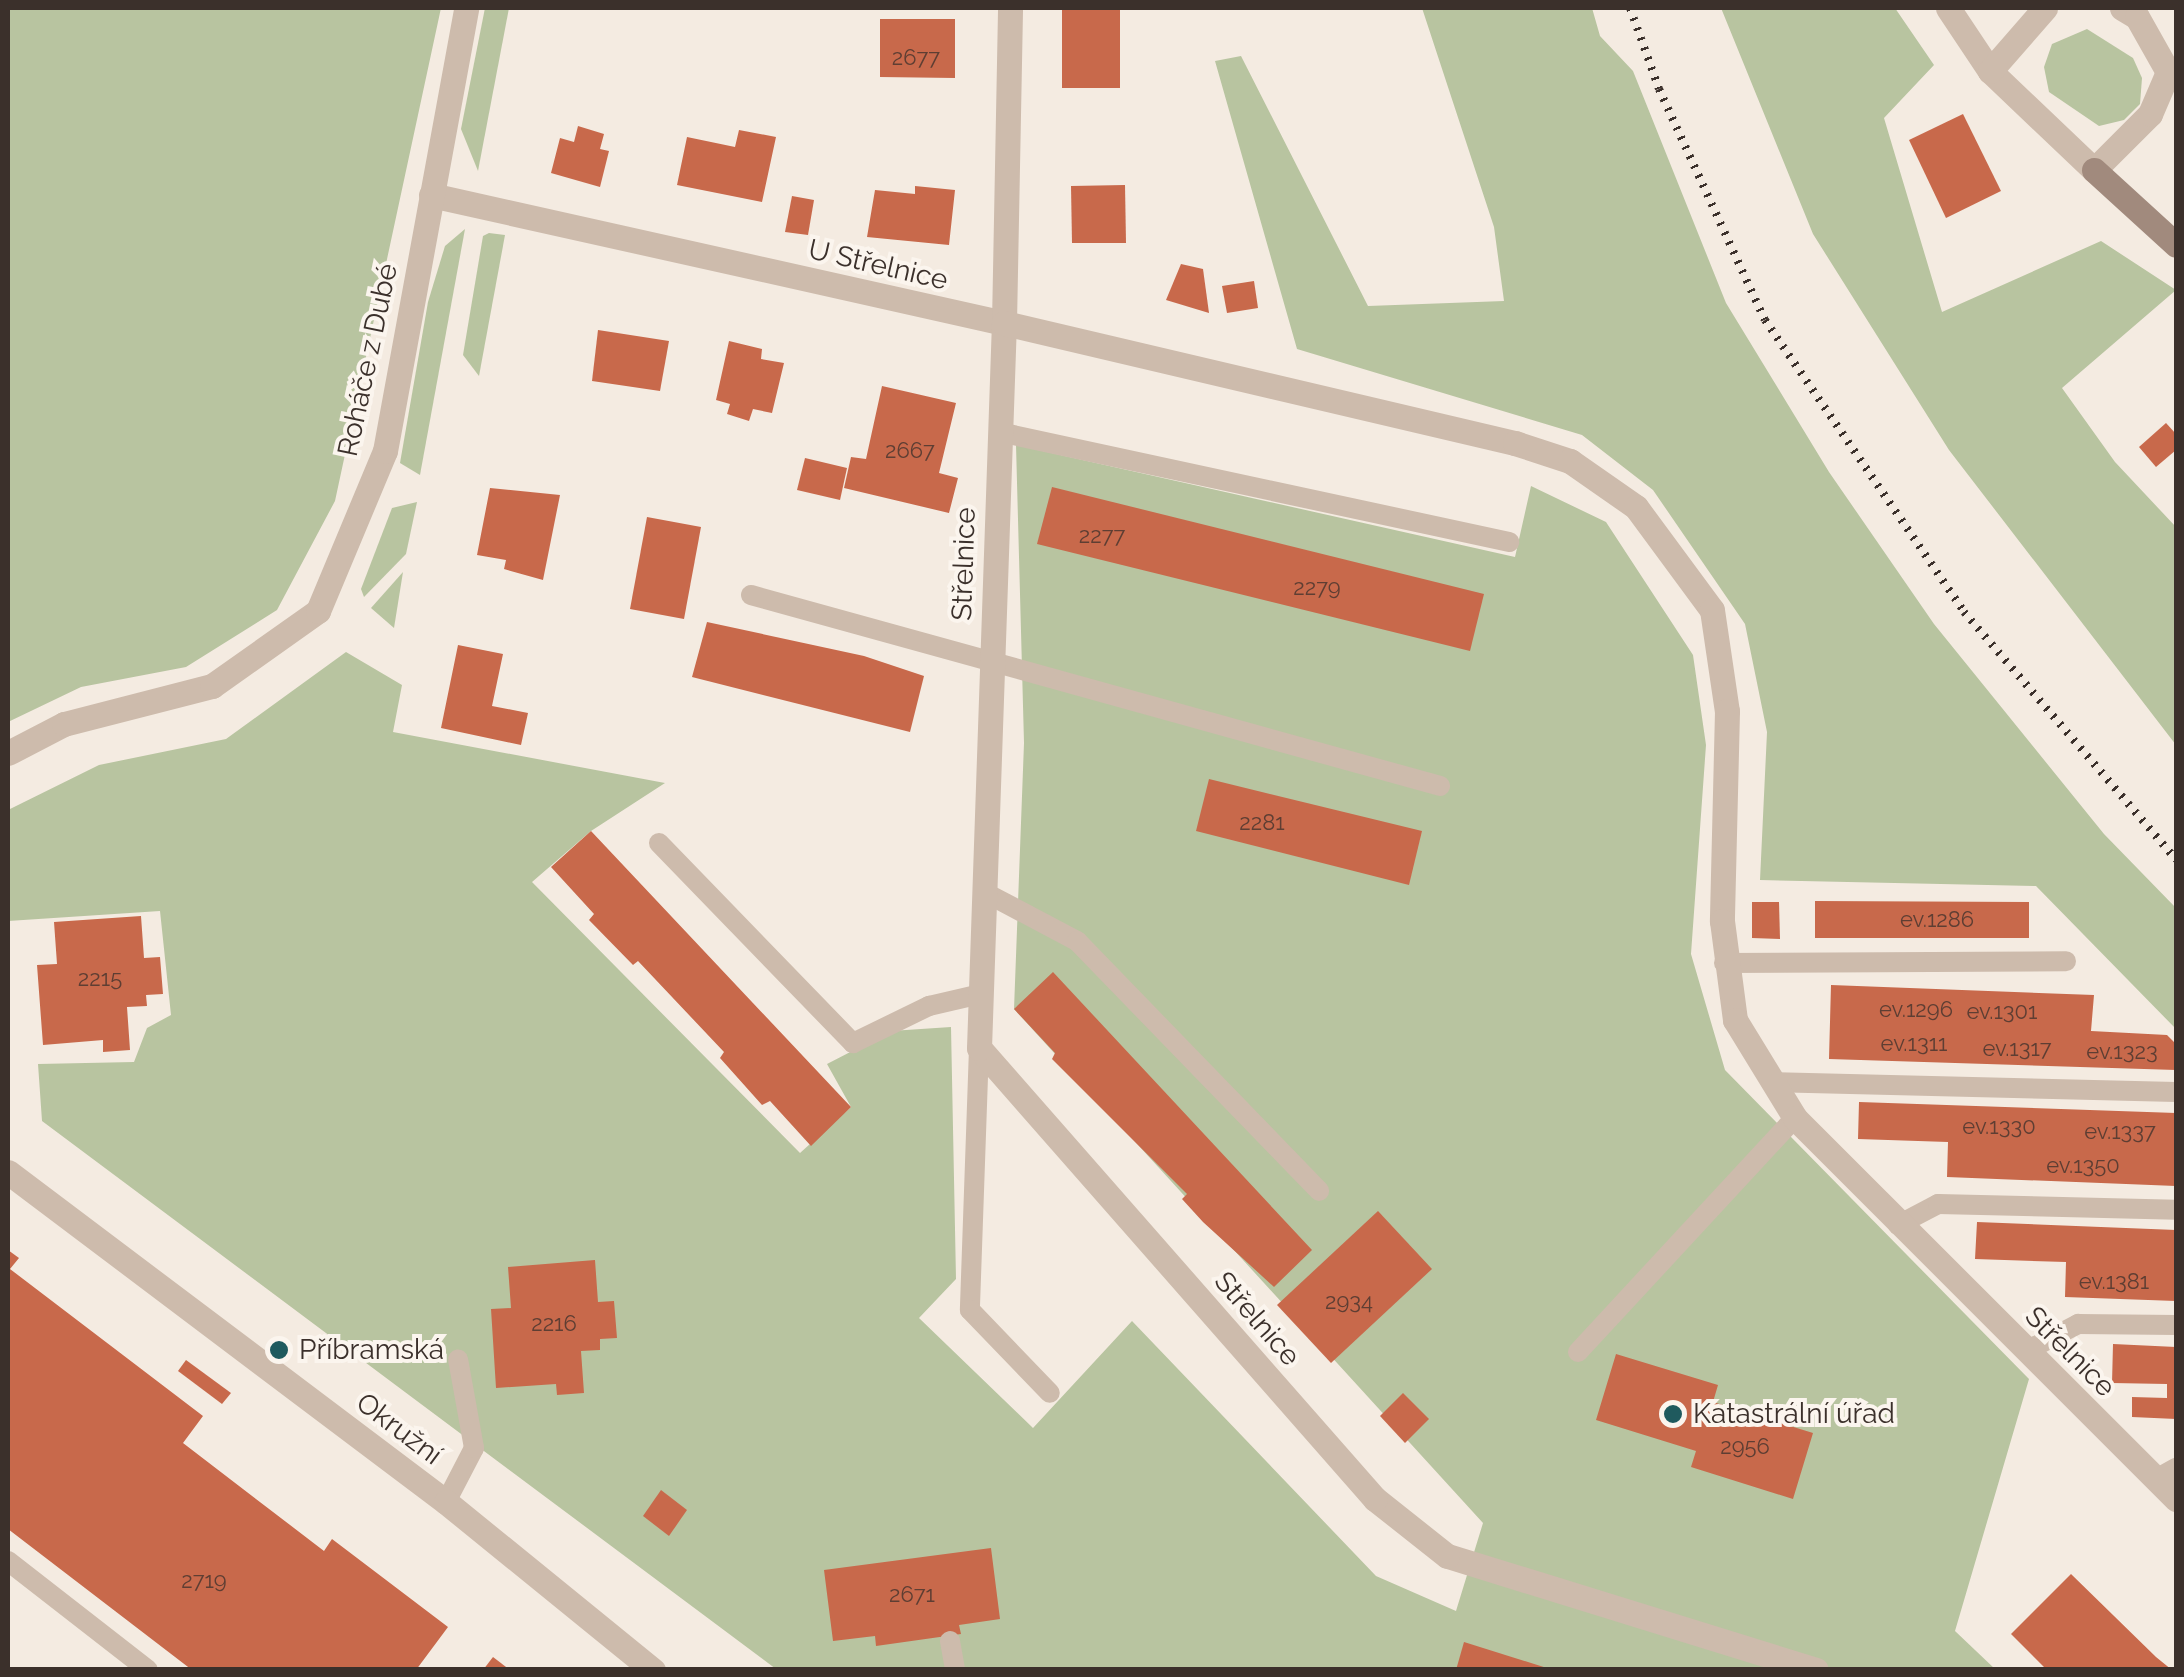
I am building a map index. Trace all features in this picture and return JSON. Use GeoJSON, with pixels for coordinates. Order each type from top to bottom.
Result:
{"type":"FeatureCollection","features":[{"type":"Feature","properties":{"kind":"street","name":"Roháče z Dubé"},"geometry":{"type":"LineString","coordinates":[[8,754],[64,724],[212,686],[318,611],[385,451],[466,8]]}},
{"type":"Feature","properties":{"kind":"street"},"geometry":{"type":"LineString","coordinates":[[1004,323],[1010,8]]}},
{"type":"Feature","properties":{"kind":"street"},"geometry":{"type":"LineString","coordinates":[[1948,8],[1990,72],[2176,245]]}},
{"type":"Feature","properties":{"kind":"street"},"geometry":{"type":"LineString","coordinates":[[1990,72],[2045,8]]}},
{"type":"Feature","properties":{"kind":"street"},"geometry":{"type":"LineString","coordinates":[[2094,170],[2150,114],[2172,72],[2137,17],[2122,8]]}},
{"type":"Feature","properties":{"kind":"street","name":"U Střelnice"},"geometry":{"type":"LineString","coordinates":[[430,195],[1004,323]]}},
{"type":"Feature","properties":{"kind":"street","name":"Střelnice"},"geometry":{"type":"LineString","coordinates":[[1816,1670],[1447,1556],[1375,1499],[979,1048],[1004,323],[1515,443],[1570,461],[1636,507],[1712,610],[1727,711],[1724,962],[1735,1020],[1795,1118],[2026,1351],[2166,1474],[2176,1500]]}},
{"type":"Feature","properties":{"kind":"street","name":"Okružní"},"geometry":{"type":"LineString","coordinates":[[8,1172],[446,1502],[642,1666]]}},
{"type":"Feature","properties":{"kind":"lane"},"geometry":{"type":"LineString","coordinates":[[999,432],[1509,542]]}},
{"type":"Feature","properties":{"kind":"lane"},"geometry":{"type":"LineString","coordinates":[[751,595],[1440,786]]}},
{"type":"Feature","properties":{"kind":"lane"},"geometry":{"type":"LineString","coordinates":[[659,843],[853,1043],[929,1006],[982,994]]}},
{"type":"Feature","properties":{"kind":"lane"},"geometry":{"type":"LineString","coordinates":[[986,893],[1077,941],[1319,1191]]}},
{"type":"Feature","properties":{"kind":"lane"},"geometry":{"type":"LineString","coordinates":[[1724,962],[2066,961]]}},
{"type":"Feature","properties":{"kind":"lane"},"geometry":{"type":"LineString","coordinates":[[979,1048],[970,1310],[1050,1393]]}},
{"type":"Feature","properties":{"kind":"lane"},"geometry":{"type":"LineString","coordinates":[[1772,1082],[2176,1092]]}},
{"type":"Feature","properties":{"kind":"lane"},"geometry":{"type":"LineString","coordinates":[[1578,1352],[1795,1118]]}},
{"type":"Feature","properties":{"kind":"lane"},"geometry":{"type":"LineString","coordinates":[[1898,1225],[1938,1204],[2176,1210]]}},
{"type":"Feature","properties":{"kind":"lane"},"geometry":{"type":"LineString","coordinates":[[2026,1351],[2078,1324],[2176,1325]]}},
{"type":"Feature","properties":{"kind":"lane"},"geometry":{"type":"LineString","coordinates":[[446,1502],[474,1448],[458,1359]]}},
{"type":"Feature","properties":{"kind":"lane"},"geometry":{"type":"LineString","coordinates":[[8,1561],[148,1670]]}},
{"type":"Feature","properties":{"kind":"lane"},"geometry":{"type":"LineString","coordinates":[[950,1642],[956,1670]]}},
{"type":"Feature","properties":{"kind":"green space"},"geometry":{"type":"Polygon","coordinates":[[[8,8],[441,8],[335,501],[277,610],[186,667],[81,687],[8,722],[8,8]]]}},
{"type":"Feature","properties":{"kind":"green space"},"geometry":{"type":"Polygon","coordinates":[[[485,8],[509,8],[478,171],[461,129],[485,8]]]}},
{"type":"Feature","properties":{"kind":"green space"},"geometry":{"type":"Polygon","coordinates":[[[1422,8],[1592,8],[1600,36],[1633,71],[1726,303],[1829,472],[1934,624],[2104,834],[2176,908],[2176,1029],[2036,886],[1760,880],[1767,732],[1745,624],[1653,490],[1582,435],[1297,349],[1215,61],[1241,56],[1368,306],[1504,301],[1494,227],[1422,8]]]}},
{"type":"Feature","properties":{"kind":"green space"},"geometry":{"type":"Polygon","coordinates":[[[1721,8],[1895,8],[1934,65],[1884,118],[1942,312],[2101,241],[2176,290],[2062,388],[2115,462],[2176,527],[2176,745],[1949,450],[1813,234],[1721,8]]]}},
{"type":"Feature","properties":{"kind":"green space"},"geometry":{"type":"Polygon","coordinates":[[[2087,29],[2133,58],[2142,78],[2140,104],[2124,120],[2099,126],[2049,92],[2044,67],[2052,44],[2087,29]]]}},
{"type":"Feature","properties":{"kind":"green space"},"geometry":{"type":"Polygon","coordinates":[[[465,229],[420,475],[400,463],[428,302],[445,246],[465,229]]]}},
{"type":"Feature","properties":{"kind":"green space"},"geometry":{"type":"Polygon","coordinates":[[[505,235],[479,376],[463,355],[483,236],[505,235]]]}},
{"type":"Feature","properties":{"kind":"green space"},"geometry":{"type":"Polygon","coordinates":[[[1016,445],[1515,557],[1531,486],[1606,522],[1693,655],[1706,745],[1691,954],[1725,1070],[2029,1379],[1955,1631],[1995,1669],[776,1669],[42,1121],[38,1064],[134,1062],[147,1028],[171,1015],[160,911],[8,921],[8,810],[99,765],[226,739],[346,652],[402,685],[393,732],[665,783],[591,831],[532,882],[800,1153],[851,1107],[827,1064],[891,1031],[951,1027],[956,1279],[919,1318],[1033,1428],[1132,1321],[1376,1576],[1456,1611],[1483,1523],[1014,1009],[1024,743],[1016,445]]]}},
{"type":"Feature","properties":{"kind":"green space"},"geometry":{"type":"Polygon","coordinates":[[[417,502],[406,554],[364,597],[361,589],[392,508],[417,502]]]}},
{"type":"Feature","properties":{"kind":"green space"},"geometry":{"type":"Polygon","coordinates":[[[403,572],[394,628],[371,608],[403,572]]]}},
{"type":"Feature","properties":{"kind":"building"},"geometry":{"type":"Polygon","coordinates":[[[1062,8],[1120,8],[1120,88],[1062,88],[1062,8]]]}},
{"type":"Feature","properties":{"kind":"building"},"geometry":{"type":"Polygon","coordinates":[[[880,19],[955,19],[955,78],[880,77],[880,19]]]}},
{"type":"Feature","properties":{"kind":"building"},"geometry":{"type":"Polygon","coordinates":[[[1963,114],[2001,191],[1946,218],[1909,140],[1963,114]]]}},
{"type":"Feature","properties":{"kind":"building"},"geometry":{"type":"Polygon","coordinates":[[[578,126],[604,134],[600,149],[609,151],[600,187],[551,173],[560,138],[574,142],[578,126]]]}},
{"type":"Feature","properties":{"kind":"building"},"geometry":{"type":"Polygon","coordinates":[[[739,130],[776,137],[762,202],[677,185],[687,137],[735,147],[739,130]]]}},
{"type":"Feature","properties":{"kind":"building"},"geometry":{"type":"Polygon","coordinates":[[[1125,185],[1126,243],[1072,243],[1071,186],[1125,185]]]}},
{"type":"Feature","properties":{"kind":"building"},"geometry":{"type":"Polygon","coordinates":[[[915,186],[955,190],[949,245],[867,237],[875,190],[915,194],[915,186]]]}},
{"type":"Feature","properties":{"kind":"building"},"geometry":{"type":"Polygon","coordinates":[[[792,196],[814,200],[808,235],[785,232],[792,196]]]}},
{"type":"Feature","properties":{"kind":"building"},"geometry":{"type":"Polygon","coordinates":[[[1181,264],[1203,269],[1209,313],[1166,300],[1181,264]]]}},
{"type":"Feature","properties":{"kind":"building"},"geometry":{"type":"Polygon","coordinates":[[[1254,281],[1258,308],[1227,313],[1222,286],[1254,281]]]}},
{"type":"Feature","properties":{"kind":"building"},"geometry":{"type":"Polygon","coordinates":[[[598,330],[669,341],[660,391],[592,381],[598,330]]]}},
{"type":"Feature","properties":{"kind":"building"},"geometry":{"type":"Polygon","coordinates":[[[729,341],[762,349],[761,359],[784,363],[772,413],[753,409],[749,421],[727,414],[730,404],[716,400],[729,341]]]}},
{"type":"Feature","properties":{"kind":"building"},"geometry":{"type":"Polygon","coordinates":[[[882,386],[956,403],[939,473],[958,478],[949,513],[844,488],[851,457],[866,459],[882,386]]]}},
{"type":"Feature","properties":{"kind":"building"},"geometry":{"type":"Polygon","coordinates":[[[2166,423],[2176,434],[2176,450],[2156,467],[2139,447],[2166,423]]]}},
{"type":"Feature","properties":{"kind":"building"},"geometry":{"type":"Polygon","coordinates":[[[805,458],[847,468],[840,500],[797,490],[805,458]]]}},
{"type":"Feature","properties":{"kind":"building"},"geometry":{"type":"Polygon","coordinates":[[[1052,487],[1484,594],[1470,651],[1037,544],[1052,487]]]}},
{"type":"Feature","properties":{"kind":"building"},"geometry":{"type":"Polygon","coordinates":[[[490,488],[560,495],[543,580],[504,569],[506,560],[477,555],[490,488]]]}},
{"type":"Feature","properties":{"kind":"building"},"geometry":{"type":"Polygon","coordinates":[[[647,517],[701,527],[684,619],[630,609],[647,517]]]}},
{"type":"Feature","properties":{"kind":"building"},"geometry":{"type":"Polygon","coordinates":[[[707,622],[864,656],[924,676],[910,732],[692,677],[707,622]]]}},
{"type":"Feature","properties":{"kind":"building"},"geometry":{"type":"Polygon","coordinates":[[[458,645],[503,654],[492,706],[528,713],[521,745],[441,728],[458,645]]]}},
{"type":"Feature","properties":{"kind":"building"},"geometry":{"type":"Polygon","coordinates":[[[1209,779],[1422,831],[1409,885],[1196,831],[1209,779]]]}},
{"type":"Feature","properties":{"kind":"building"},"geometry":{"type":"Polygon","coordinates":[[[591,831],[851,1107],[811,1146],[770,1101],[762,1105],[720,1058],[724,1052],[638,961],[633,965],[589,920],[594,914],[551,867],[591,831]]]}},
{"type":"Feature","properties":{"kind":"building"},"geometry":{"type":"Polygon","coordinates":[[[1815,901],[2029,902],[2029,938],[1815,938],[1815,901]]]}},
{"type":"Feature","properties":{"kind":"building"},"geometry":{"type":"Polygon","coordinates":[[[1752,902],[1779,902],[1780,939],[1752,938],[1752,902]]]}},
{"type":"Feature","properties":{"kind":"building"},"geometry":{"type":"Polygon","coordinates":[[[141,916],[144,958],[160,957],[163,994],[146,995],[147,1006],[127,1007],[130,1050],[103,1052],[103,1040],[43,1045],[37,965],[57,964],[54,922],[141,916]]]}},
{"type":"Feature","properties":{"kind":"building"},"geometry":{"type":"Polygon","coordinates":[[[1053,972],[1312,1250],[1274,1287],[1203,1222],[1182,1199],[1187,1194],[1052,1059],[1055,1053],[1014,1009],[1053,972]]]}},
{"type":"Feature","properties":{"kind":"building"},"geometry":{"type":"Polygon","coordinates":[[[1831,985],[2094,995],[2091,1031],[2167,1035],[2176,1044],[2176,1070],[1829,1059],[1831,985]]]}},
{"type":"Feature","properties":{"kind":"building"},"geometry":{"type":"Polygon","coordinates":[[[1859,1102],[2176,1113],[2176,1186],[1947,1177],[1948,1142],[1858,1139],[1859,1102]]]}},
{"type":"Feature","properties":{"kind":"building"},"geometry":{"type":"Polygon","coordinates":[[[1378,1211],[1432,1269],[1331,1363],[1277,1305],[1378,1211]]]}},
{"type":"Feature","properties":{"kind":"building"},"geometry":{"type":"Polygon","coordinates":[[[1977,1222],[2176,1230],[2176,1301],[2065,1297],[2066,1262],[1975,1259],[1977,1222]]]}},
{"type":"Feature","properties":{"kind":"building"},"geometry":{"type":"Polygon","coordinates":[[[8,1250],[19,1258],[10,1269],[203,1416],[183,1443],[324,1551],[332,1539],[448,1627],[416,1670],[192,1670],[8,1529],[8,1250]]]}},
{"type":"Feature","properties":{"kind":"building"},"geometry":{"type":"Polygon","coordinates":[[[595,1260],[598,1302],[614,1301],[617,1338],[600,1339],[600,1350],[581,1351],[584,1393],[557,1395],[556,1384],[496,1388],[491,1309],[511,1308],[508,1267],[595,1260]]]}},
{"type":"Feature","properties":{"kind":"building"},"geometry":{"type":"Polygon","coordinates":[[[2113,1344],[2176,1347],[2176,1419],[2132,1417],[2132,1397],[2167,1398],[2167,1384],[2112,1383],[2113,1344]]]}},
{"type":"Feature","properties":{"kind":"building"},"geometry":{"type":"Polygon","coordinates":[[[1616,1354],[1718,1385],[1713,1402],[1813,1433],[1793,1499],[1691,1467],[1696,1451],[1596,1420],[1616,1354]]]}},
{"type":"Feature","properties":{"kind":"building"},"geometry":{"type":"Polygon","coordinates":[[[186,1360],[231,1393],[222,1404],[178,1371],[186,1360]]]}},
{"type":"Feature","properties":{"kind":"building"},"geometry":{"type":"Polygon","coordinates":[[[1403,1393],[1429,1419],[1405,1443],[1380,1416],[1403,1393]]]}},
{"type":"Feature","properties":{"kind":"building"},"geometry":{"type":"Polygon","coordinates":[[[661,1490],[687,1510],[669,1536],[643,1516],[661,1490]]]}},
{"type":"Feature","properties":{"kind":"building"},"geometry":{"type":"Polygon","coordinates":[[[991,1548],[1000,1619],[959,1625],[961,1634],[876,1646],[875,1636],[833,1641],[824,1570],[991,1548]]]}},
{"type":"Feature","properties":{"kind":"building"},"geometry":{"type":"Polygon","coordinates":[[[2071,1574],[2172,1670],[2047,1670],[2011,1634],[2071,1574]]]}},
{"type":"Feature","properties":{"kind":"building"},"geometry":{"type":"Polygon","coordinates":[[[1464,1642],[1550,1669],[1550,1670],[1456,1670],[1464,1642]]]}},
{"type":"Feature","properties":{"kind":"building"},"geometry":{"type":"Polygon","coordinates":[[[493,1657],[510,1670],[483,1670],[493,1657]]]}},
{"type":"Feature","properties":{"kind":"railway"},"geometry":{"type":"LineString","coordinates":[[1630,8],[1659,89],[1765,320],[1964,612],[2176,859]]}},
{"type":"Feature","properties":{"kind":"place","name":"Příbramská"},"geometry":{"type":"Point","coordinates":[279,1350]}},
{"type":"Feature","properties":{"kind":"place","name":"Katastrální úřad"},"geometry":{"type":"Point","coordinates":[1673,1414]}}]}
